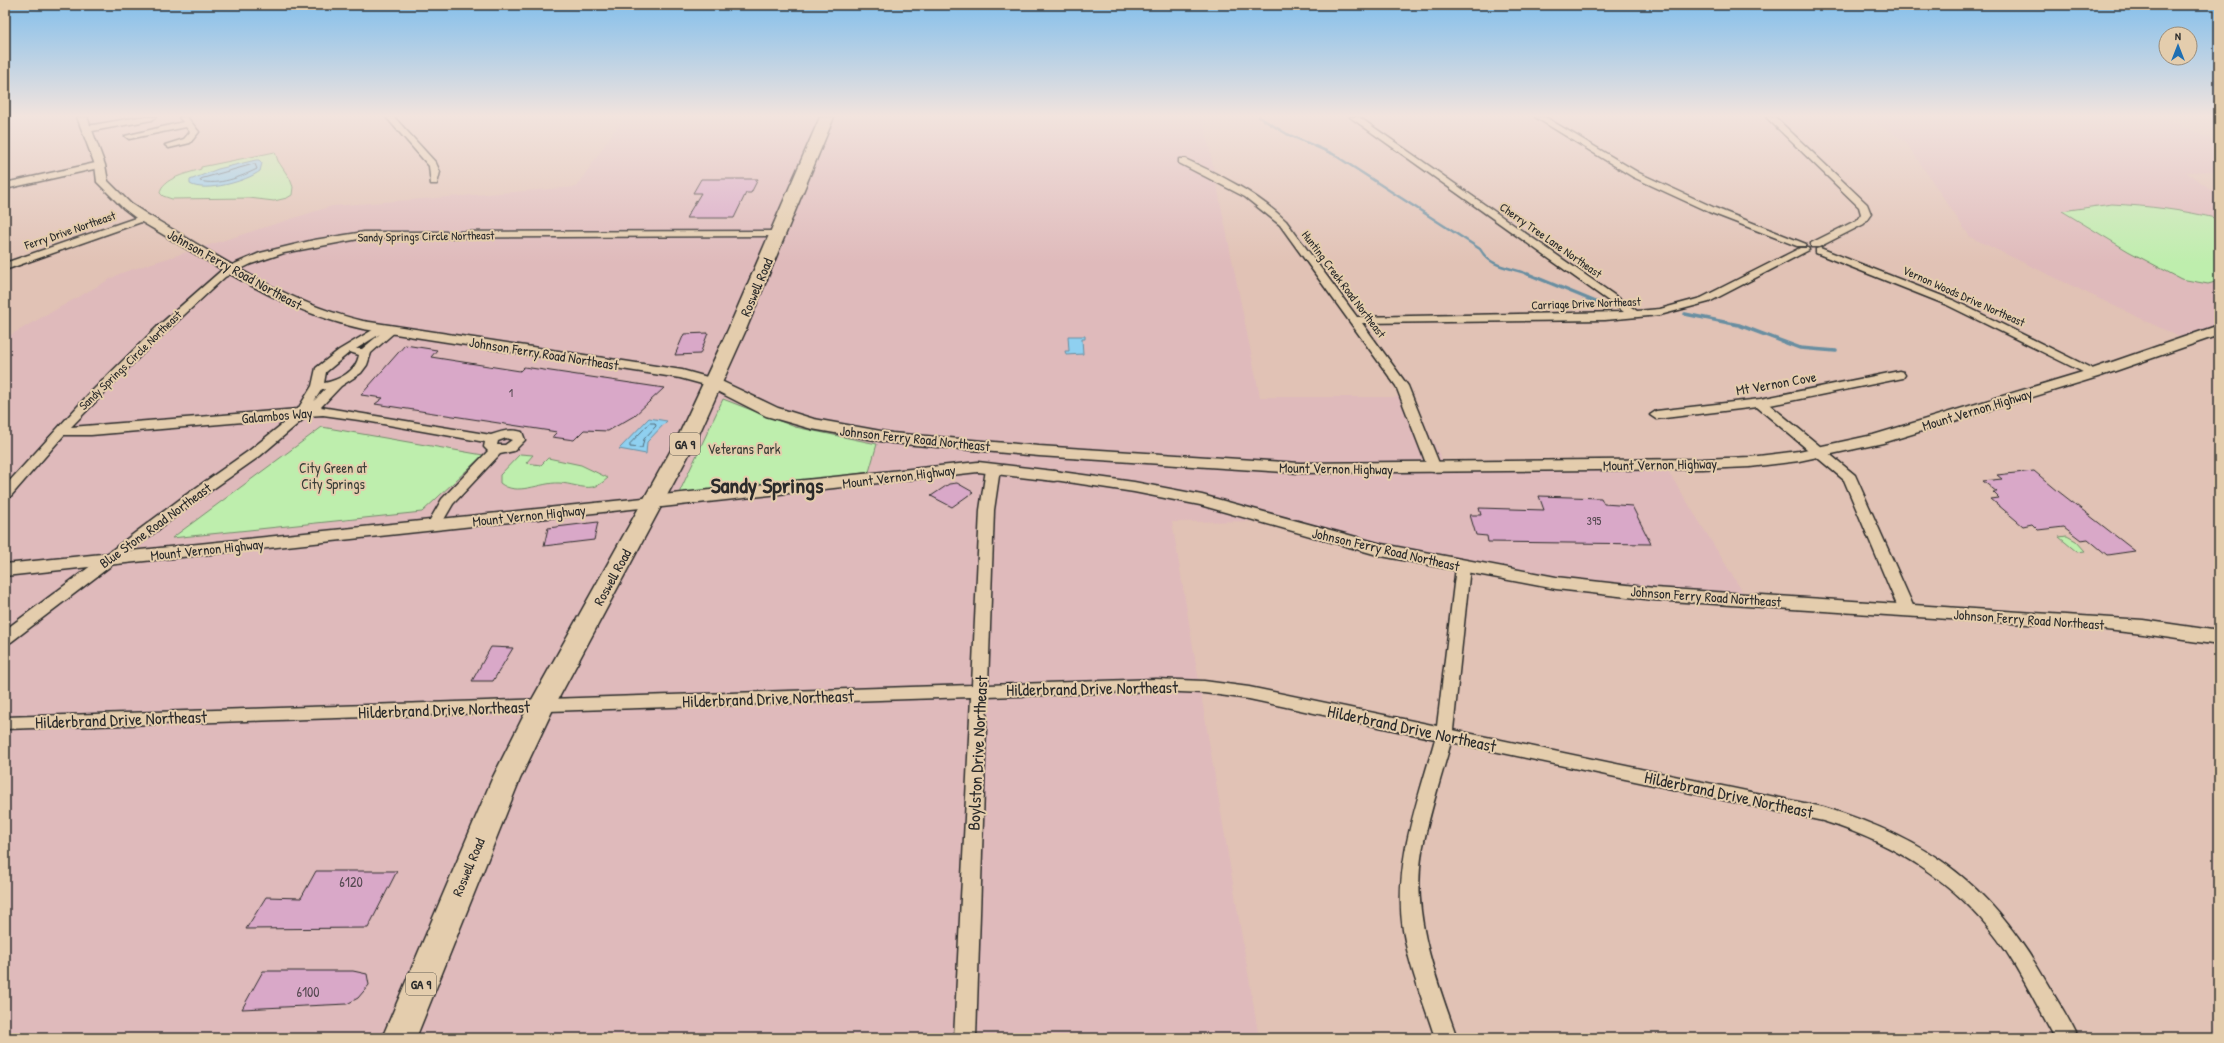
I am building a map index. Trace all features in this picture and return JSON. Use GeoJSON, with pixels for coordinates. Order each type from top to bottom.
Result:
{"type":"FeatureCollection","features":[{"type":"Feature","properties":{"kind":"main road","name":"Roswell Road"},"geometry":{"type":"LineString","coordinates":[[399,1038],[471,860],[506,779],[542,705],[685,443],[713,383],[806,166]]}},
{"type":"Feature","properties":{"kind":"main road","name":"Mount Vernon Highway"},"geometry":{"type":"LineString","coordinates":[[1083,453],[1300,468],[1434,468],[1750,462],[1821,452],[1877,439],[2094,373],[2219,330]]}},
{"type":"Feature","properties":{"kind":"main road","name":"Johnson Ferry Road Northeast"},"geometry":{"type":"LineString","coordinates":[[713,383],[772,412],[791,419],[850,432],[896,439],[1083,453]]}},
{"type":"Feature","properties":{"kind":"main road","name":"Mount Vernon Highway"},"geometry":{"type":"LineString","coordinates":[[653,502],[823,485],[928,471],[978,468],[1054,476]]}},
{"type":"Feature","properties":{"kind":"street"},"geometry":{"type":"LineString","coordinates":[[5,186],[93,166]]}},
{"type":"Feature","properties":{"kind":"street","name":"Johnson Ferry Road Northeast"},"geometry":{"type":"LineString","coordinates":[[100,166],[104,184],[127,206],[144,218],[231,269],[297,305],[327,316],[387,329],[682,374],[713,383]]}},
{"type":"Feature","properties":{"kind":"street"},"geometry":{"type":"LineString","coordinates":[[433,166],[436,172],[434,182]]}},
{"type":"Feature","properties":{"kind":"street","name":"Hunting Creek Road Northeast"},"geometry":{"type":"LineString","coordinates":[[1193,166],[1234,184],[1268,207],[1283,223],[1402,386],[1434,468]]}},
{"type":"Feature","properties":{"kind":"street","name":"Cherry Tree Lane Northeast"},"geometry":{"type":"LineString","coordinates":[[1423,166],[1636,315]]}},
{"type":"Feature","properties":{"kind":"street"},"geometry":{"type":"LineString","coordinates":[[1620,166],[1636,175],[1712,210],[1802,247],[1817,248],[1861,222],[1866,214],[1864,206],[1821,166]]}},
{"type":"Feature","properties":{"kind":"street","name":"Ferry Drive Northeast"},"geometry":{"type":"LineString","coordinates":[[5,267],[144,218]]}},
{"type":"Feature","properties":{"kind":"street","name":"Sandy Springs Circle Northeast"},"geometry":{"type":"LineString","coordinates":[[5,494],[60,431],[115,372],[152,336],[231,269],[277,253],[364,235],[777,234]]}},
{"type":"Feature","properties":{"kind":"street","name":"Carriage Drive Northeast"},"geometry":{"type":"LineString","coordinates":[[1355,320],[1636,315],[1677,308],[1705,300],[1802,247]]}},
{"type":"Feature","properties":{"kind":"street","name":"Vernon Woods Drive Northeast"},"geometry":{"type":"LineString","coordinates":[[1817,248],[1952,303],[2094,373]]}},
{"type":"Feature","properties":{"kind":"street","name":"Blue Stone Road Northeast"},"geometry":{"type":"LineString","coordinates":[[304,412],[305,406],[318,386],[320,370],[343,352],[387,329]]}},
{"type":"Feature","properties":{"kind":"street","name":"Blue Stone Road Northeast"},"geometry":{"type":"LineString","coordinates":[[5,638],[108,560],[255,453],[304,412],[320,403],[336,385],[358,370],[365,360],[365,352],[387,329]]}},
{"type":"Feature","properties":{"kind":"street"},"geometry":{"type":"LineString","coordinates":[[343,352],[365,352]]}},
{"type":"Feature","properties":{"kind":"street","name":"Mt Vernon Cove"},"geometry":{"type":"LineString","coordinates":[[1656,415],[1760,403],[1899,375]]}},
{"type":"Feature","properties":{"kind":"street"},"geometry":{"type":"LineString","coordinates":[[318,386],[336,385]]}},
{"type":"Feature","properties":{"kind":"street"},"geometry":{"type":"LineString","coordinates":[[1760,403],[1821,452],[1850,478],[1906,610]]}},
{"type":"Feature","properties":{"kind":"street","name":"Galambos Way"},"geometry":{"type":"LineString","coordinates":[[60,431],[92,431],[323,411],[366,417],[494,444],[447,502],[434,525]]}},
{"type":"Feature","properties":{"kind":"street","name":"Boylston Drive Northeast"},"geometry":{"type":"LineString","coordinates":[[965,1038],[987,510],[993,469]]}},
{"type":"Feature","properties":{"kind":"street","name":"Johnson Ferry Road Northeast"},"geometry":{"type":"LineString","coordinates":[[1054,476],[1128,486],[1202,500],[1375,548],[1463,567],[1556,582],[1654,594],[2088,622],[2219,638]]}},
{"type":"Feature","properties":{"kind":"street","name":"Mount Vernon Highway"},"geometry":{"type":"LineString","coordinates":[[5,570],[653,502]]}},
{"type":"Feature","properties":{"kind":"street"},"geometry":{"type":"LineString","coordinates":[[1446,1038],[1425,978],[1413,930],[1410,890],[1412,852],[1444,735],[1463,567]]}},
{"type":"Feature","properties":{"kind":"street","name":"Hilderbrand Drive Northeast"},"geometry":{"type":"LineString","coordinates":[[5,723],[1156,685],[1204,687],[1249,693],[1823,814],[1846,820],[1887,837],[1921,856],[1947,874],[1983,906],[2003,930],[2017,951],[2067,1038]]}},
{"type":"Feature","properties":{"kind":"shaded area"},"geometry":{"type":"Polygon","coordinates":[[[591,166],[1213,166],[1260,397],[1412,397],[1447,470],[1668,471],[1752,607],[1440,565],[1273,521],[1172,522],[1259,1038],[5,1038],[5,338],[121,273],[332,206],[576,187],[591,166]]]}},
{"type":"Feature","properties":{"kind":"shaded area"},"geometry":{"type":"Polygon","coordinates":[[[1922,166],[2219,166],[2219,171],[2186,172],[2219,195],[2219,332],[2192,343],[1970,237],[1922,166]]]}},
{"type":"Feature","properties":{"kind":"green space"},"geometry":{"type":"Polygon","coordinates":[[[208,166],[281,166],[290,179],[293,187],[292,195],[287,198],[274,201],[249,198],[172,199],[163,196],[160,193],[165,183],[183,174],[201,169],[201,167],[208,166]]]}},
{"type":"Feature","properties":{"kind":"green space"},"geometry":{"type":"Polygon","coordinates":[[[2112,204],[2166,209],[2219,219],[2219,281],[2208,284],[2181,279],[2128,251],[2062,211],[2112,204]]]}},
{"type":"Feature","properties":{"kind":"green space","name":"Veterans Park"},"geometry":{"type":"Polygon","coordinates":[[[723,399],[795,427],[877,444],[869,472],[809,481],[679,493],[723,399]]]}},
{"type":"Feature","properties":{"kind":"green space","name":"City Green at City Springs"},"geometry":{"type":"Polygon","coordinates":[[[322,427],[483,455],[422,512],[172,538],[322,427]]]}},
{"type":"Feature","properties":{"kind":"green space"},"geometry":{"type":"Polygon","coordinates":[[[520,454],[533,455],[526,463],[541,465],[548,458],[581,465],[608,478],[601,484],[593,487],[580,487],[552,483],[521,489],[507,487],[500,483],[500,475],[520,454]]]}},
{"type":"Feature","properties":{"kind":"green space"},"geometry":{"type":"Polygon","coordinates":[[[2067,536],[2076,541],[2085,551],[2077,552],[2059,537],[2067,536]]]}},
{"type":"Feature","properties":{"kind":"water"},"geometry":{"type":"Polygon","coordinates":[[[232,166],[261,166],[260,171],[254,175],[226,185],[205,187],[190,184],[190,180],[218,169],[232,166]]]}},
{"type":"Feature","properties":{"kind":"water"},"geometry":{"type":"Polygon","coordinates":[[[1068,336],[1085,336],[1085,339],[1082,339],[1083,354],[1066,355],[1065,351],[1069,351],[1068,336]]]}},
{"type":"Feature","properties":{"kind":"water"},"geometry":{"type":"Polygon","coordinates":[[[649,418],[667,421],[647,442],[646,454],[619,449],[649,418]]]}},
{"type":"Feature","properties":{"kind":"building"},"geometry":{"type":"Polygon","coordinates":[[[701,179],[758,179],[751,193],[746,193],[734,218],[686,218],[701,193],[693,193],[701,179]]]}},
{"type":"Feature","properties":{"kind":"building"},"geometry":{"type":"Polygon","coordinates":[[[708,333],[700,354],[675,355],[684,334],[708,333]]]}},
{"type":"Feature","properties":{"kind":"building"},"geometry":{"type":"Polygon","coordinates":[[[405,345],[437,350],[431,357],[520,371],[524,367],[664,388],[634,416],[608,431],[584,430],[574,440],[552,437],[557,432],[375,404],[383,398],[361,395],[405,345]]]}},
{"type":"Feature","properties":{"kind":"building"},"geometry":{"type":"Polygon","coordinates":[[[2034,471],[2135,551],[2107,555],[2088,539],[2081,540],[2064,527],[2038,530],[2032,524],[2023,526],[1991,499],[1999,498],[1993,492],[1997,492],[1983,481],[2002,479],[1997,475],[2034,471]]]}},
{"type":"Feature","properties":{"kind":"building"},"geometry":{"type":"Polygon","coordinates":[[[957,483],[973,492],[952,507],[931,496],[949,484],[957,483]]]}},
{"type":"Feature","properties":{"kind":"building"},"geometry":{"type":"Polygon","coordinates":[[[1539,496],[1601,498],[1604,504],[1632,506],[1651,544],[1488,542],[1487,536],[1476,535],[1470,515],[1481,515],[1479,508],[1544,510],[1539,496]]]}},
{"type":"Feature","properties":{"kind":"building"},"geometry":{"type":"Polygon","coordinates":[[[598,522],[594,540],[544,546],[548,528],[598,522]]]}},
{"type":"Feature","properties":{"kind":"building"},"geometry":{"type":"Polygon","coordinates":[[[491,647],[513,648],[493,681],[472,681],[491,647]]]}},
{"type":"Feature","properties":{"kind":"building"},"geometry":{"type":"Polygon","coordinates":[[[316,871],[397,871],[368,928],[246,929],[266,897],[301,898],[316,871]]]}},
{"type":"Feature","properties":{"kind":"building"},"geometry":{"type":"Polygon","coordinates":[[[263,971],[353,971],[367,974],[369,985],[358,998],[347,1004],[242,1009],[263,971]]]}},
{"type":"Feature","properties":{"kind":"waterway"},"geometry":{"type":"LineString","coordinates":[[1351,166],[1480,249],[1485,256],[1496,264],[1530,275]]}},
{"type":"Feature","properties":{"kind":"waterway"},"geometry":{"type":"LineString","coordinates":[[1528,274],[1608,307]]}},
{"type":"Feature","properties":{"kind":"waterway"},"geometry":{"type":"LineString","coordinates":[[1685,314],[1739,325],[1800,348],[1836,351]]}},
{"type":"Feature","properties":{"kind":"district","name":"Sandy Springs"},"geometry":{"type":"Point","coordinates":[767,485]}}]}
